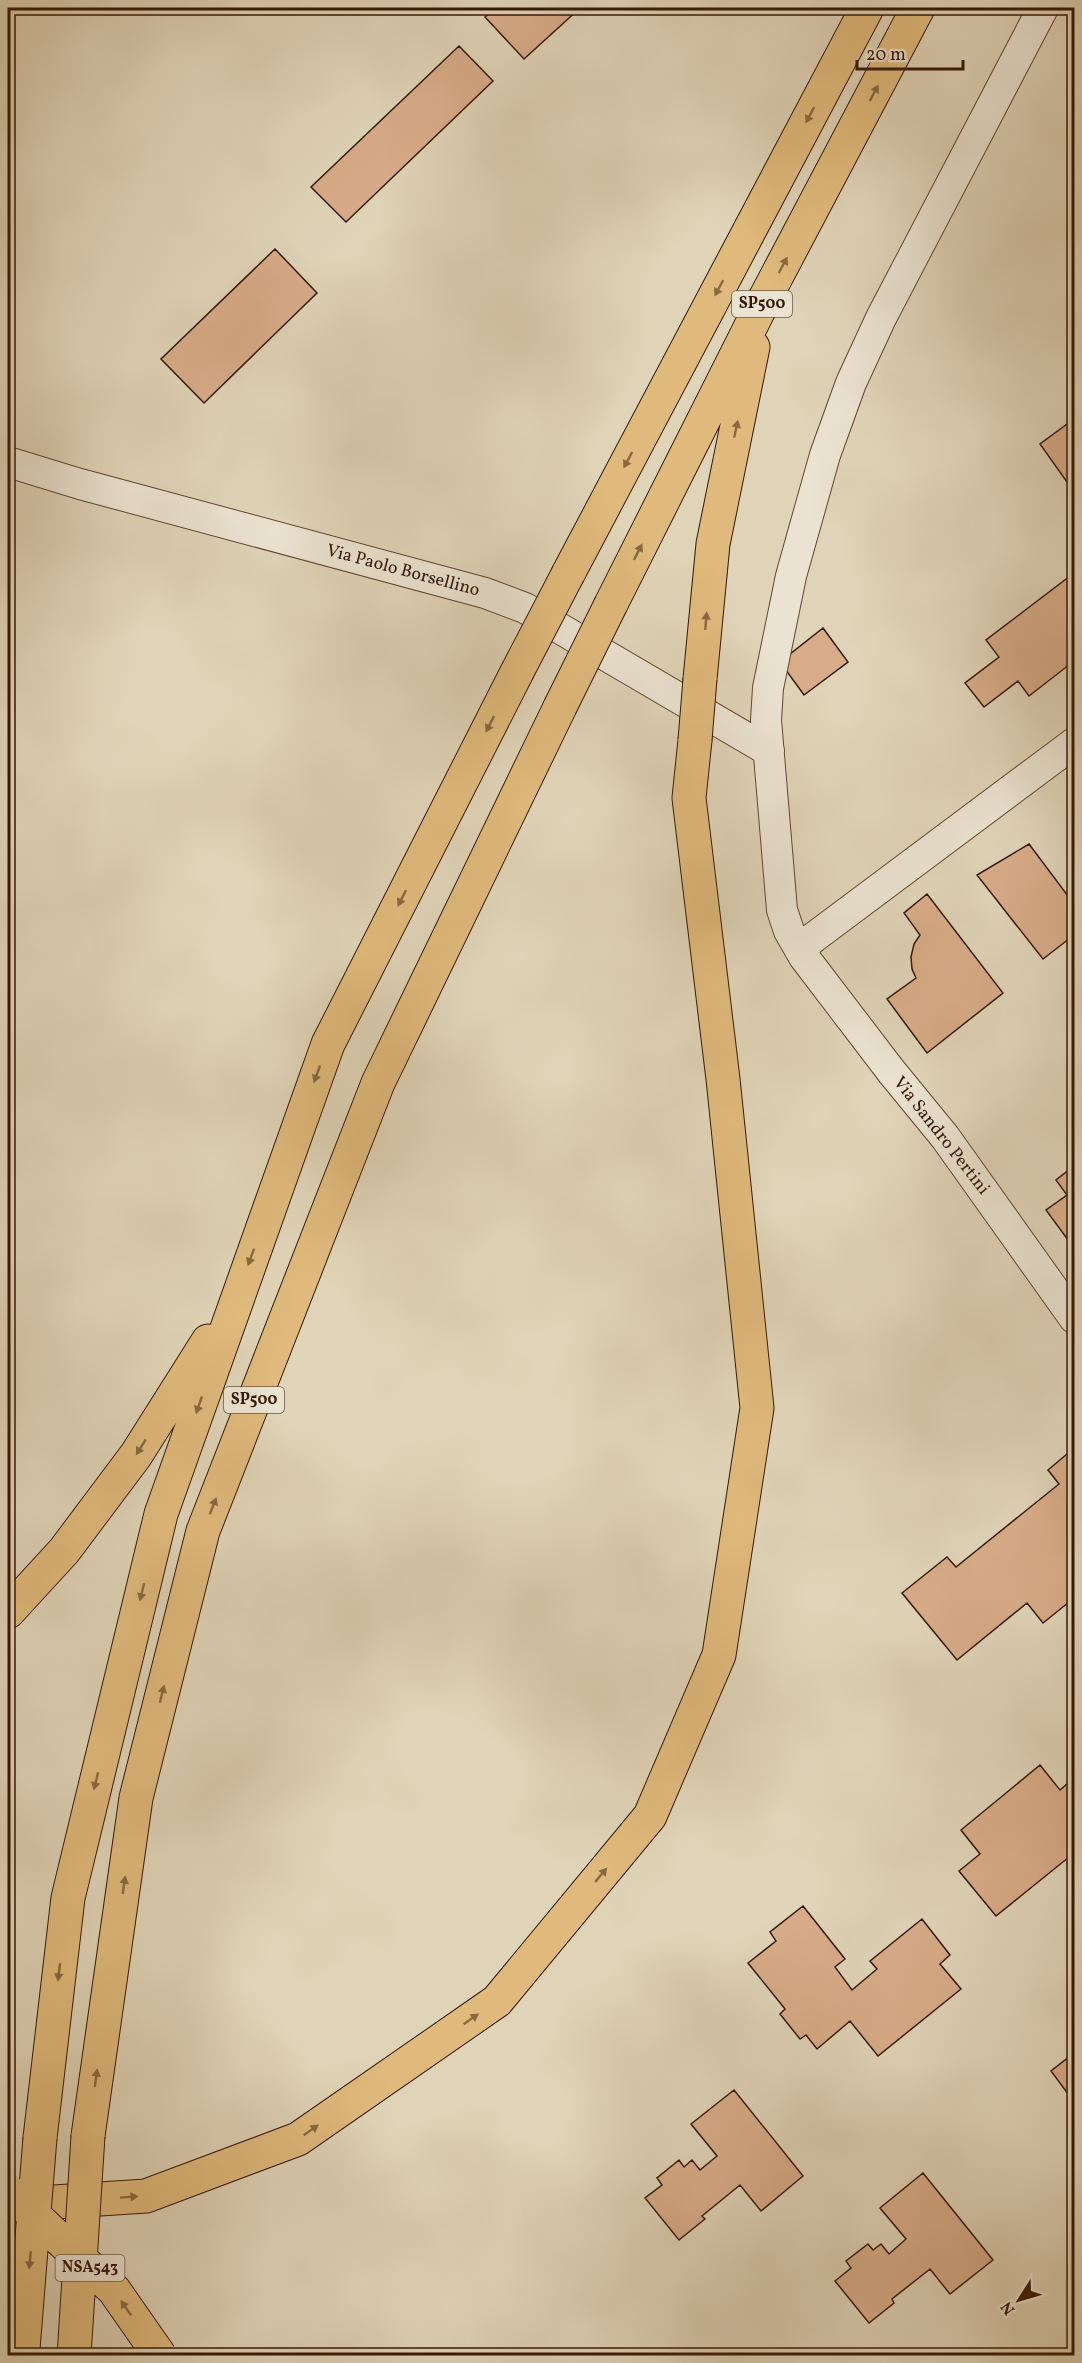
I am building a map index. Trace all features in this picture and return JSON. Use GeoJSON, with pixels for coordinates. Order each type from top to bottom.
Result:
{"type":"FeatureCollection","features":[{"type":"Feature","properties":{"kind":"highway","name":"SP500"},"geometry":{"type":"LineString","coordinates":[[23,2352],[40,2138],[68,1898],[161,1514],[239,1291],[328,1044],[517,672],[867,8]]}},
{"type":"Feature","properties":{"kind":"highway","name":"SP500"},"geometry":{"type":"LineString","coordinates":[[74,2355],[88,2136],[136,1798],[203,1531],[378,1083],[611,604],[762,304],[918,8]]}},
{"type":"Feature","properties":{"kind":"highway"},"geometry":{"type":"LineString","coordinates":[[8,2205],[146,2196],[298,2139],[497,2001],[650,1816],[719,1655],[757,1408],[723,1079],[690,798],[713,544],[762,304]]}},
{"type":"Feature","properties":{"kind":"highway"},"geometry":{"type":"LineString","coordinates":[[8,1612],[64,1551],[136,1455],[239,1291]]}},
{"type":"Feature","properties":{"kind":"highway","name":"NSA543"},"geometry":{"type":"LineString","coordinates":[[8,2191],[114,2290],[160,2355]]}},
{"type":"Feature","properties":{"kind":"street","name":"Via Sandro Pertini"},"geometry":{"type":"LineString","coordinates":[[1043,8],[881,318],[851,383],[825,455],[791,576],[768,688],[766,720],[782,910],[789,931],[804,957],[891,1071],[945,1137],[1074,1318]]}},
{"type":"Feature","properties":{"kind":"street","name":"Via Paolo Borsellino"},"geometry":{"type":"LineString","coordinates":[[8,462],[80,484],[485,593],[525,608],[769,751]]}},
{"type":"Feature","properties":{"kind":"street"},"geometry":{"type":"LineString","coordinates":[[804,957],[804,946],[813,938],[1074,743]]}},
{"type":"Feature","properties":{"kind":"building"},"geometry":{"type":"Polygon","coordinates":[[[495,8],[580,8],[524,59],[485,17],[495,8]]]}},
{"type":"Feature","properties":{"kind":"building"},"geometry":{"type":"Polygon","coordinates":[[[459,46],[493,81],[346,222],[311,187],[459,46]]]}},
{"type":"Feature","properties":{"kind":"building"},"geometry":{"type":"Polygon","coordinates":[[[275,249],[317,293],[204,403],[161,359],[275,249]]]}},
{"type":"Feature","properties":{"kind":"building"},"geometry":{"type":"Polygon","coordinates":[[[1074,419],[1074,492],[1040,444],[1074,419]]]}},
{"type":"Feature","properties":{"kind":"building"},"geometry":{"type":"Polygon","coordinates":[[[1074,573],[1074,661],[1029,696],[1018,681],[984,707],[965,683],[999,657],[986,640],[1074,573]]]}},
{"type":"Feature","properties":{"kind":"building"},"geometry":{"type":"Polygon","coordinates":[[[823,628],[848,662],[804,695],[780,662],[823,628]]]}},
{"type":"Feature","properties":{"kind":"building"},"geometry":{"type":"Polygon","coordinates":[[[1029,844],[1074,904],[1074,935],[1043,959],[977,875],[1029,844]]]}},
{"type":"Feature","properties":{"kind":"building"},"geometry":{"type":"Polygon","coordinates":[[[927,894],[1003,993],[927,1053],[887,999],[916,978],[912,969],[911,957],[914,944],[920,935],[904,913],[927,894]]]}},
{"type":"Feature","properties":{"kind":"building"},"geometry":{"type":"Polygon","coordinates":[[[1074,1166],[1074,1236],[1068,1240],[1046,1210],[1067,1195],[1056,1180],[1074,1166]]]}},
{"type":"Feature","properties":{"kind":"building"},"geometry":{"type":"Polygon","coordinates":[[[1074,1448],[1074,1598],[1043,1623],[1027,1603],[957,1660],[902,1593],[947,1557],[956,1567],[1059,1484],[1048,1470],[1074,1448]]]}},
{"type":"Feature","properties":{"kind":"building"},"geometry":{"type":"Polygon","coordinates":[[[1040,1765],[1060,1790],[1074,1778],[1074,1853],[996,1916],[959,1871],[980,1854],[961,1830],[1040,1765]]]}},
{"type":"Feature","properties":{"kind":"building"},"geometry":{"type":"Polygon","coordinates":[[[803,1906],[845,1959],[835,1967],[852,1990],[877,1969],[870,1961],[922,1919],[950,1955],[940,1964],[961,1989],[878,2056],[850,2021],[817,2049],[806,2035],[800,2039],[780,2014],[785,2009],[748,1963],[776,1941],[770,1932],[803,1906]]]}},
{"type":"Feature","properties":{"kind":"building"},"geometry":{"type":"Polygon","coordinates":[[[1074,2053],[1074,2102],[1051,2071],[1074,2053]]]}},
{"type":"Feature","properties":{"kind":"building"},"geometry":{"type":"Polygon","coordinates":[[[734,2090],[803,2176],[761,2211],[740,2185],[702,2216],[705,2219],[679,2240],[645,2198],[662,2185],[657,2178],[679,2160],[684,2167],[692,2160],[700,2170],[717,2156],[691,2124],[734,2090]]]}},
{"type":"Feature","properties":{"kind":"building"},"geometry":{"type":"Polygon","coordinates":[[[923,2173],[993,2260],[950,2294],[930,2269],[892,2299],[894,2303],[869,2323],[835,2281],[851,2268],[846,2261],[868,2244],[873,2250],[881,2244],[889,2254],[906,2239],[880,2208],[923,2173]]]}}]}
